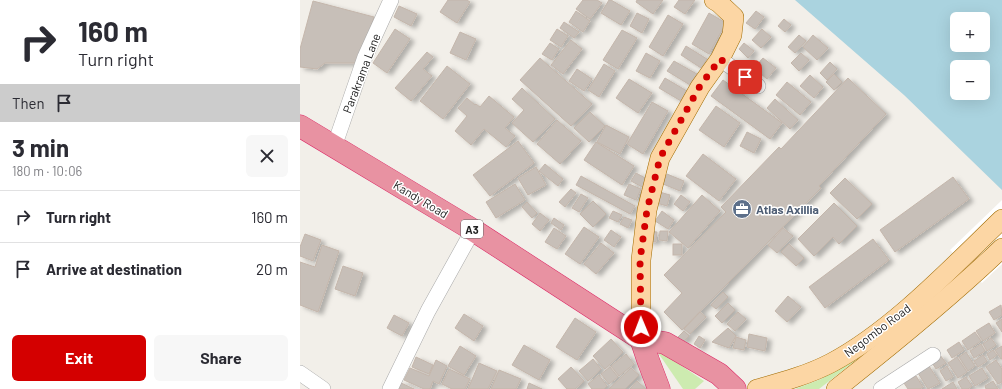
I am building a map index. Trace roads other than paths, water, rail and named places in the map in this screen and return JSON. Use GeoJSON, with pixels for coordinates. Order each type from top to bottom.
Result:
{"type":"FeatureCollection","features":[{"type":"Feature","properties":{"kind":"highway","name":"Kandy Road"},"geometry":{"type":"LineString","coordinates":[[300,126],[473,230],[584,300],[641,339],[665,343],[719,374],[734,389]]}},
{"type":"Feature","properties":{"kind":"highway"},"geometry":{"type":"LineString","coordinates":[[641,339],[659,389]]}},
{"type":"Feature","properties":{"kind":"main road"},"geometry":{"type":"LineString","coordinates":[[641,339],[640,260],[647,210],[660,158],[700,86],[720,59],[732,36],[734,17],[714,0]]}},
{"type":"Feature","properties":{"kind":"main road","name":"Negombo Road"},"geometry":{"type":"LineString","coordinates":[[757,389],[810,372],[831,363],[882,329],[916,301],[1002,219]]}},
{"type":"Feature","properties":{"kind":"main road","name":"Negombo Road"},"geometry":{"type":"LineString","coordinates":[[836,389],[869,364],[974,275],[1002,248]]}},
{"type":"Feature","properties":{"kind":"street","name":"Parakrama Lane"},"geometry":{"type":"LineString","coordinates":[[334,147],[365,57],[391,0]]}},
{"type":"Feature","properties":{"kind":"street"},"geometry":{"type":"LineString","coordinates":[[720,59],[758,86]]}},
{"type":"Feature","properties":{"kind":"street"},"geometry":{"type":"LineString","coordinates":[[390,389],[428,311],[473,230]]}},
{"type":"Feature","properties":{"kind":"street"},"geometry":{"type":"LineString","coordinates":[[881,389],[933,355]]}},
{"type":"Feature","properties":{"kind":"street"},"geometry":{"type":"LineString","coordinates":[[300,373],[323,389]]}},
{"type":"Feature","properties":{"kind":"water"},"geometry":{"type":"Polygon","coordinates":[[[795,0],[1002,0],[1002,190],[904,95],[795,0]]]}},
{"type":"Feature","properties":{"kind":"place","name":"Atlas Axillia"},"geometry":{"type":"Point","coordinates":[742,209]}}]}
